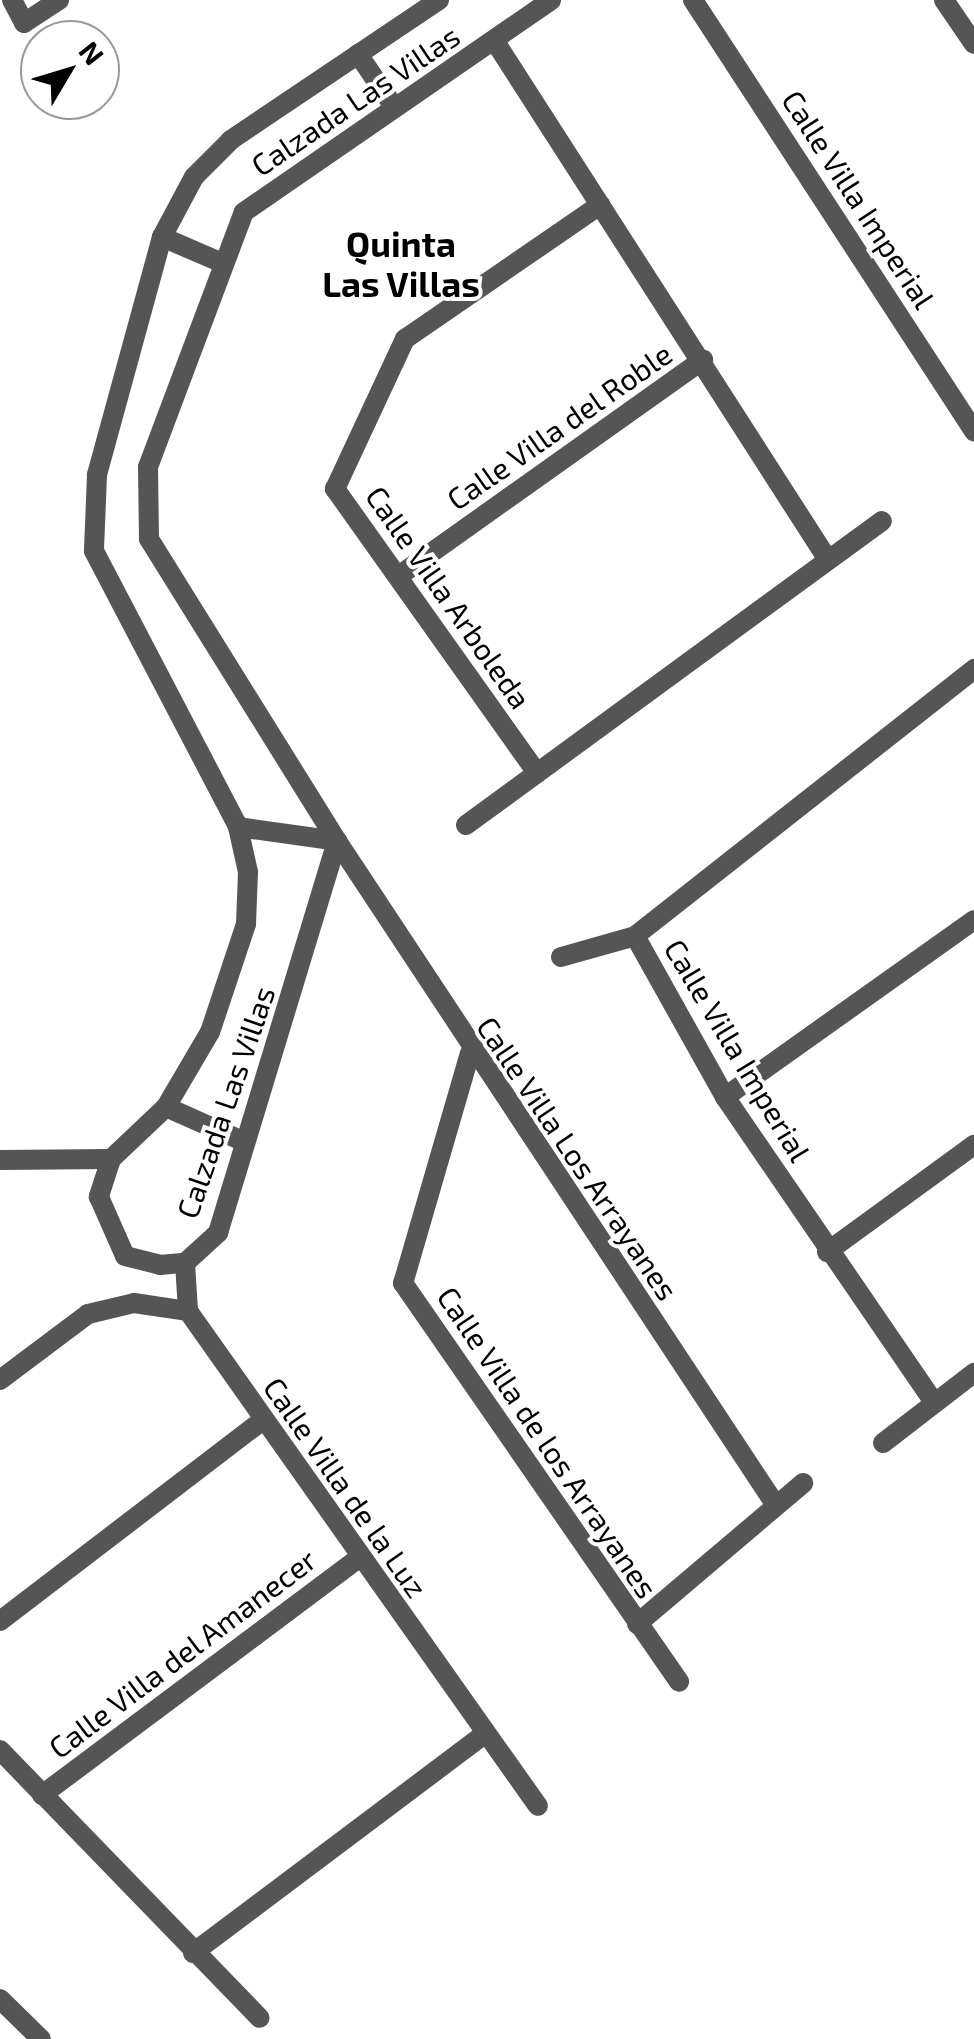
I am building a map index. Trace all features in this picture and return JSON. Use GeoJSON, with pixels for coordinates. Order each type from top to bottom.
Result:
{"type":"FeatureCollection","features":[{"type":"Feature","properties":{"kind":"street"},"geometry":{"type":"LineString","coordinates":[[12,0],[24,23],[59,0]]}},
{"type":"Feature","properties":{"kind":"street","name":"Calzada Las Villas"},"geometry":{"type":"LineString","coordinates":[[439,0],[231,140],[194,177],[162,238],[96,475],[94,550],[238,827],[246,924],[210,1032],[166,1107],[111,1159],[99,1197],[125,1256],[186,1263],[218,1233],[240,1140],[316,934],[336,842],[150,538],[148,467],[220,262],[244,212],[496,43],[552,0]]}},
{"type":"Feature","properties":{"kind":"street","name":"Calle Villa Imperial"},"geometry":{"type":"LineString","coordinates":[[693,0],[974,431]]}},
{"type":"Feature","properties":{"kind":"street"},"geometry":{"type":"LineString","coordinates":[[944,0],[974,44]]}},
{"type":"Feature","properties":{"kind":"street"},"geometry":{"type":"LineString","coordinates":[[496,43],[828,560]]}},
{"type":"Feature","properties":{"kind":"street"},"geometry":{"type":"LineString","coordinates":[[358,54],[394,108]]}},
{"type":"Feature","properties":{"kind":"street","name":"Calle Villa Arboleda"},"geometry":{"type":"LineString","coordinates":[[537,773],[335,488],[405,339],[600,205]]}},
{"type":"Feature","properties":{"kind":"street"},"geometry":{"type":"LineString","coordinates":[[162,238],[220,262]]}},
{"type":"Feature","properties":{"kind":"street","name":"Calle Villa del Roble"},"geometry":{"type":"LineString","coordinates":[[400,575],[702,360]]}},
{"type":"Feature","properties":{"kind":"street"},"geometry":{"type":"LineString","coordinates":[[466,825],[882,521]]}},
{"type":"Feature","properties":{"kind":"street","name":"Calle Villa Imperial"},"geometry":{"type":"LineString","coordinates":[[934,1402],[827,1252],[725,1097],[635,936],[974,669]]}},
{"type":"Feature","properties":{"kind":"street"},"geometry":{"type":"LineString","coordinates":[[238,827],[336,842]]}},
{"type":"Feature","properties":{"kind":"street","name":"Calle Villa Los Arrayanes"},"geometry":{"type":"LineString","coordinates":[[336,842],[470,1053],[775,1504]]}},
{"type":"Feature","properties":{"kind":"street"},"geometry":{"type":"LineString","coordinates":[[725,1097],[974,920]]}},
{"type":"Feature","properties":{"kind":"street"},"geometry":{"type":"LineString","coordinates":[[561,957],[635,936]]}},
{"type":"Feature","properties":{"kind":"street","name":"Calle Villa de los Arrayanes"},"geometry":{"type":"LineString","coordinates":[[470,1053],[403,1283],[679,1682]]}},
{"type":"Feature","properties":{"kind":"street"},"geometry":{"type":"LineString","coordinates":[[166,1107],[240,1140]]}},
{"type":"Feature","properties":{"kind":"street"},"geometry":{"type":"LineString","coordinates":[[827,1252],[974,1145]]}},
{"type":"Feature","properties":{"kind":"street"},"geometry":{"type":"LineString","coordinates":[[0,1160],[111,1159]]}},
{"type":"Feature","properties":{"kind":"street"},"geometry":{"type":"LineString","coordinates":[[0,1380],[88,1314],[134,1303],[188,1311],[186,1263]]}},
{"type":"Feature","properties":{"kind":"street","name":"Calle Villa de la Luz"},"geometry":{"type":"LineString","coordinates":[[188,1311],[358,1559],[538,1806]]}},
{"type":"Feature","properties":{"kind":"street"},"geometry":{"type":"LineString","coordinates":[[883,1443],[974,1373]]}},
{"type":"Feature","properties":{"kind":"street"},"geometry":{"type":"LineString","coordinates":[[0,1621],[263,1420]]}},
{"type":"Feature","properties":{"kind":"street"},"geometry":{"type":"LineString","coordinates":[[637,1624],[803,1483]]}},
{"type":"Feature","properties":{"kind":"street","name":"Calle Villa del Amanecer"},"geometry":{"type":"LineString","coordinates":[[42,1795],[358,1559]]}},
{"type":"Feature","properties":{"kind":"street"},"geometry":{"type":"LineString","coordinates":[[194,1953],[483,1735]]}},
{"type":"Feature","properties":{"kind":"street"},"geometry":{"type":"LineString","coordinates":[[0,1750],[260,2018]]}},
{"type":"Feature","properties":{"kind":"street"},"geometry":{"type":"LineString","coordinates":[[0,1998],[40,2039]]}},
{"type":"Feature","properties":{"kind":"district","name":"Quinta Las Villas"},"geometry":{"type":"Point","coordinates":[401,263]}}]}
